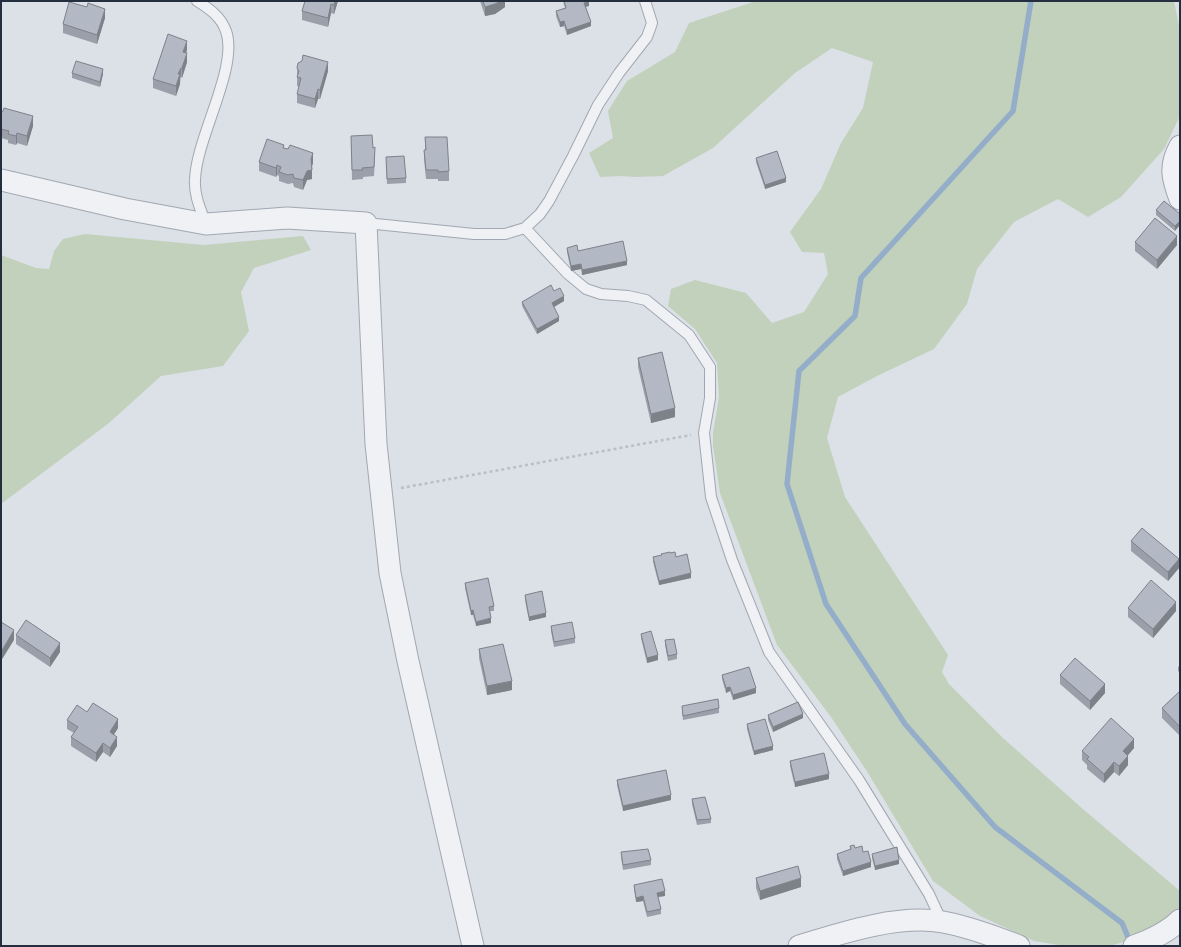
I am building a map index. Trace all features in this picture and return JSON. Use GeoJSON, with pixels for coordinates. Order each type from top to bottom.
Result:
{"type":"FeatureCollection","features":[{"type":"Feature","properties":{"kind":"street"},"geometry":{"type":"LineString","coordinates":[[1180,146],[1176,154],[1172,170],[1173,182],[1180,198]]}},
{"type":"Feature","properties":{"kind":"street"},"geometry":{"type":"LineString","coordinates":[[1,180],[125,209],[206,224],[287,218],[366,223],[376,444],[383,492],[390,573],[405,646],[473,946]]}},
{"type":"Feature","properties":{"kind":"street"},"geometry":{"type":"LineString","coordinates":[[1142,943],[1164,933],[1180,920]]}},
{"type":"Feature","properties":{"kind":"street"},"geometry":{"type":"LineString","coordinates":[[799,946],[832,936],[896,921],[942,922],[967,928],[1019,946]]}},
{"type":"Feature","properties":{"kind":"lane"},"geometry":{"type":"LineString","coordinates":[[198,1],[208,8],[220,20],[227,32],[229,51],[225,75],[201,142],[195,180],[197,201],[206,224]]}},
{"type":"Feature","properties":{"kind":"lane"},"geometry":{"type":"LineString","coordinates":[[366,223],[474,234],[505,234],[525,228],[540,214],[549,201],[598,105],[619,73],[647,37],[652,23],[646,1]]}},
{"type":"Feature","properties":{"kind":"lane"},"geometry":{"type":"LineString","coordinates":[[525,228],[568,274],[586,289],[601,294],[628,296],[646,300],[688,335],[710,367],[710,398],[704,433],[711,497],[732,560],[769,652],[859,780],[929,894],[942,922]]}},
{"type":"Feature","properties":{"kind":"path"},"geometry":{"type":"LineString","coordinates":[[383,492],[704,433]]}},
{"type":"Feature","properties":{"kind":"green space"},"geometry":{"type":"Polygon","coordinates":[[[756,1],[1174,1],[1180,31],[1180,116],[1164,149],[1121,197],[1088,217],[1058,199],[1014,222],[977,269],[967,304],[934,349],[877,376],[838,397],[827,438],[845,497],[948,655],[942,672],[949,684],[1003,738],[1084,810],[1180,891],[1180,907],[1145,936],[1113,945],[1101,946],[1065,946],[1034,941],[980,916],[933,881],[868,773],[831,717],[777,645],[720,493],[713,446],[713,433],[719,397],[717,363],[695,329],[668,306],[671,289],[695,280],[746,293],[772,323],[804,312],[828,274],[824,253],[802,252],[790,232],[821,189],[841,143],[863,108],[873,62],[832,48],[795,73],[713,148],[663,176],[600,177],[589,153],[613,138],[608,111],[627,81],[675,52],[689,23],[756,1]]]}},
{"type":"Feature","properties":{"kind":"green space"},"geometry":{"type":"Polygon","coordinates":[[[85,234],[204,245],[303,236],[311,250],[254,268],[241,292],[249,331],[223,366],[161,376],[109,423],[1,504],[1,255],[36,268],[49,269],[54,251],[63,239],[85,234]]]}},
{"type":"Feature","properties":{"kind":"building"},"geometry":{"type":"Polygon","coordinates":[[[305,1],[335,1],[334,5],[331,4],[328,18],[302,11],[305,1]]]}},
{"type":"Feature","properties":{"kind":"building"},"geometry":{"type":"Polygon","coordinates":[[[483,1],[501,1],[485,7],[483,1]]]}},
{"type":"Feature","properties":{"kind":"building"},"geometry":{"type":"Polygon","coordinates":[[[564,1],[589,1],[584,3],[591,22],[567,30],[564,21],[560,22],[556,11],[566,8],[564,1]]]}},
{"type":"Feature","properties":{"kind":"building"},"geometry":{"type":"Polygon","coordinates":[[[69,2],[87,7],[88,3],[105,9],[97,35],[63,24],[69,2]]]}},
{"type":"Feature","properties":{"kind":"building"},"geometry":{"type":"Polygon","coordinates":[[[168,34],[187,41],[183,52],[187,53],[182,68],[178,74],[180,74],[176,86],[153,79],[168,34]]]}},
{"type":"Feature","properties":{"kind":"building"},"geometry":{"type":"Polygon","coordinates":[[[303,55],[328,62],[320,90],[318,89],[315,99],[297,94],[301,78],[297,77],[299,71],[297,68],[298,63],[302,61],[303,55]]]}},
{"type":"Feature","properties":{"kind":"building"},"geometry":{"type":"Polygon","coordinates":[[[76,61],[103,69],[100,82],[72,73],[76,61]]]}},
{"type":"Feature","properties":{"kind":"building"},"geometry":{"type":"Polygon","coordinates":[[[4,108],[33,116],[27,136],[17,133],[16,136],[8,134],[9,131],[1,129],[1,112],[4,108]]]}},
{"type":"Feature","properties":{"kind":"building"},"geometry":{"type":"Polygon","coordinates":[[[372,135],[373,148],[375,147],[374,167],[362,168],[363,170],[352,170],[351,136],[372,135]]]}},
{"type":"Feature","properties":{"kind":"building"},"geometry":{"type":"Polygon","coordinates":[[[425,137],[447,137],[449,171],[438,172],[438,170],[426,170],[424,150],[426,150],[425,137]]]}},
{"type":"Feature","properties":{"kind":"building"},"geometry":{"type":"Polygon","coordinates":[[[267,139],[284,145],[283,148],[288,149],[290,145],[313,153],[311,159],[312,170],[307,171],[303,180],[294,178],[293,174],[288,175],[279,172],[281,167],[277,165],[276,168],[259,162],[267,139]]]}},
{"type":"Feature","properties":{"kind":"building"},"geometry":{"type":"Polygon","coordinates":[[[777,151],[786,178],[765,185],[756,158],[777,151]]]}},
{"type":"Feature","properties":{"kind":"building"},"geometry":{"type":"Polygon","coordinates":[[[404,156],[406,178],[387,179],[386,157],[404,156]]]}},
{"type":"Feature","properties":{"kind":"building"},"geometry":{"type":"Polygon","coordinates":[[[1164,201],[1180,214],[1180,221],[1175,226],[1156,210],[1164,201]]]}},
{"type":"Feature","properties":{"kind":"building"},"geometry":{"type":"Polygon","coordinates":[[[1155,218],[1177,236],[1157,260],[1135,242],[1155,218]]]}},
{"type":"Feature","properties":{"kind":"building"},"geometry":{"type":"Polygon","coordinates":[[[623,241],[627,261],[582,270],[581,264],[571,266],[567,248],[577,245],[578,251],[623,241]]]}},
{"type":"Feature","properties":{"kind":"building"},"geometry":{"type":"Polygon","coordinates":[[[551,285],[554,291],[560,288],[564,296],[552,303],[559,317],[537,329],[522,302],[551,285]]]}},
{"type":"Feature","properties":{"kind":"building"},"geometry":{"type":"Polygon","coordinates":[[[662,352],[675,408],[651,414],[638,358],[662,352]]]}},
{"type":"Feature","properties":{"kind":"building"},"geometry":{"type":"Polygon","coordinates":[[[1142,528],[1179,559],[1168,572],[1131,541],[1142,528]]]}},
{"type":"Feature","properties":{"kind":"building"},"geometry":{"type":"Polygon","coordinates":[[[675,552],[676,557],[687,554],[691,573],[659,581],[653,557],[675,552]]]}},
{"type":"Feature","properties":{"kind":"building"},"geometry":{"type":"Polygon","coordinates":[[[488,578],[494,606],[489,607],[491,618],[476,622],[473,610],[471,611],[465,583],[488,578]]]}},
{"type":"Feature","properties":{"kind":"building"},"geometry":{"type":"Polygon","coordinates":[[[1151,580],[1176,602],[1153,629],[1128,608],[1151,580]]]}},
{"type":"Feature","properties":{"kind":"building"},"geometry":{"type":"Polygon","coordinates":[[[542,591],[546,613],[529,617],[525,595],[542,591]]]}},
{"type":"Feature","properties":{"kind":"building"},"geometry":{"type":"Polygon","coordinates":[[[26,620],[60,643],[50,658],[16,635],[26,620]]]}},
{"type":"Feature","properties":{"kind":"building"},"geometry":{"type":"Polygon","coordinates":[[[1,622],[14,630],[1,652],[1,622]]]}},
{"type":"Feature","properties":{"kind":"building"},"geometry":{"type":"Polygon","coordinates":[[[572,622],[575,638],[554,642],[551,626],[572,622]]]}},
{"type":"Feature","properties":{"kind":"building"},"geometry":{"type":"Polygon","coordinates":[[[651,631],[658,655],[647,658],[641,634],[651,631]]]}},
{"type":"Feature","properties":{"kind":"building"},"geometry":{"type":"Polygon","coordinates":[[[674,639],[677,654],[668,656],[665,640],[674,639]]]}},
{"type":"Feature","properties":{"kind":"building"},"geometry":{"type":"Polygon","coordinates":[[[503,644],[512,681],[487,686],[479,649],[503,644]]]}},
{"type":"Feature","properties":{"kind":"building"},"geometry":{"type":"Polygon","coordinates":[[[1075,658],[1105,684],[1090,701],[1060,675],[1075,658]]]}},
{"type":"Feature","properties":{"kind":"building"},"geometry":{"type":"Polygon","coordinates":[[[749,667],[756,688],[733,695],[730,687],[726,688],[722,675],[749,667]]]}},
{"type":"Feature","properties":{"kind":"building"},"geometry":{"type":"Polygon","coordinates":[[[1180,691],[1180,727],[1162,708],[1180,691]]]}},
{"type":"Feature","properties":{"kind":"building"},"geometry":{"type":"Polygon","coordinates":[[[718,699],[719,708],[683,716],[682,706],[718,699]]]}},
{"type":"Feature","properties":{"kind":"building"},"geometry":{"type":"Polygon","coordinates":[[[798,702],[803,714],[773,727],[768,715],[798,702]]]}},
{"type":"Feature","properties":{"kind":"building"},"geometry":{"type":"Polygon","coordinates":[[[93,703],[118,719],[110,732],[117,737],[110,748],[103,743],[96,753],[71,737],[78,727],[67,720],[77,705],[87,712],[93,703]]]}},
{"type":"Feature","properties":{"kind":"building"},"geometry":{"type":"Polygon","coordinates":[[[1111,718],[1134,739],[1123,751],[1128,756],[1119,766],[1114,762],[1104,774],[1087,759],[1089,757],[1082,751],[1111,718]]]}},
{"type":"Feature","properties":{"kind":"building"},"geometry":{"type":"Polygon","coordinates":[[[765,719],[773,746],[754,751],[747,724],[765,719]]]}},
{"type":"Feature","properties":{"kind":"building"},"geometry":{"type":"Polygon","coordinates":[[[824,753],[829,774],[795,782],[790,761],[824,753]]]}},
{"type":"Feature","properties":{"kind":"building"},"geometry":{"type":"Polygon","coordinates":[[[666,770],[671,795],[623,806],[617,780],[666,770]]]}},
{"type":"Feature","properties":{"kind":"building"},"geometry":{"type":"Polygon","coordinates":[[[705,797],[711,819],[697,820],[692,799],[705,797]]]}},
{"type":"Feature","properties":{"kind":"building"},"geometry":{"type":"Polygon","coordinates":[[[854,845],[855,848],[862,846],[863,852],[868,851],[871,862],[843,871],[837,854],[851,849],[850,846],[854,845]]]}},
{"type":"Feature","properties":{"kind":"building"},"geometry":{"type":"Polygon","coordinates":[[[897,847],[899,860],[875,866],[872,854],[897,847]]]}},
{"type":"Feature","properties":{"kind":"building"},"geometry":{"type":"Polygon","coordinates":[[[648,849],[651,860],[623,865],[621,852],[648,849]]]}},
{"type":"Feature","properties":{"kind":"building"},"geometry":{"type":"Polygon","coordinates":[[[798,866],[801,878],[760,891],[756,878],[798,866]]]}},
{"type":"Feature","properties":{"kind":"building"},"geometry":{"type":"Polygon","coordinates":[[[662,879],[665,891],[657,893],[661,909],[647,912],[643,896],[636,898],[634,885],[662,879]]]}},
{"type":"Feature","properties":{"kind":"waterway"},"geometry":{"type":"LineString","coordinates":[[1031,1],[1013,111],[861,278],[855,316],[799,371],[787,484],[826,604],[905,724],[995,827],[1122,923],[1131,944]]}}]}
